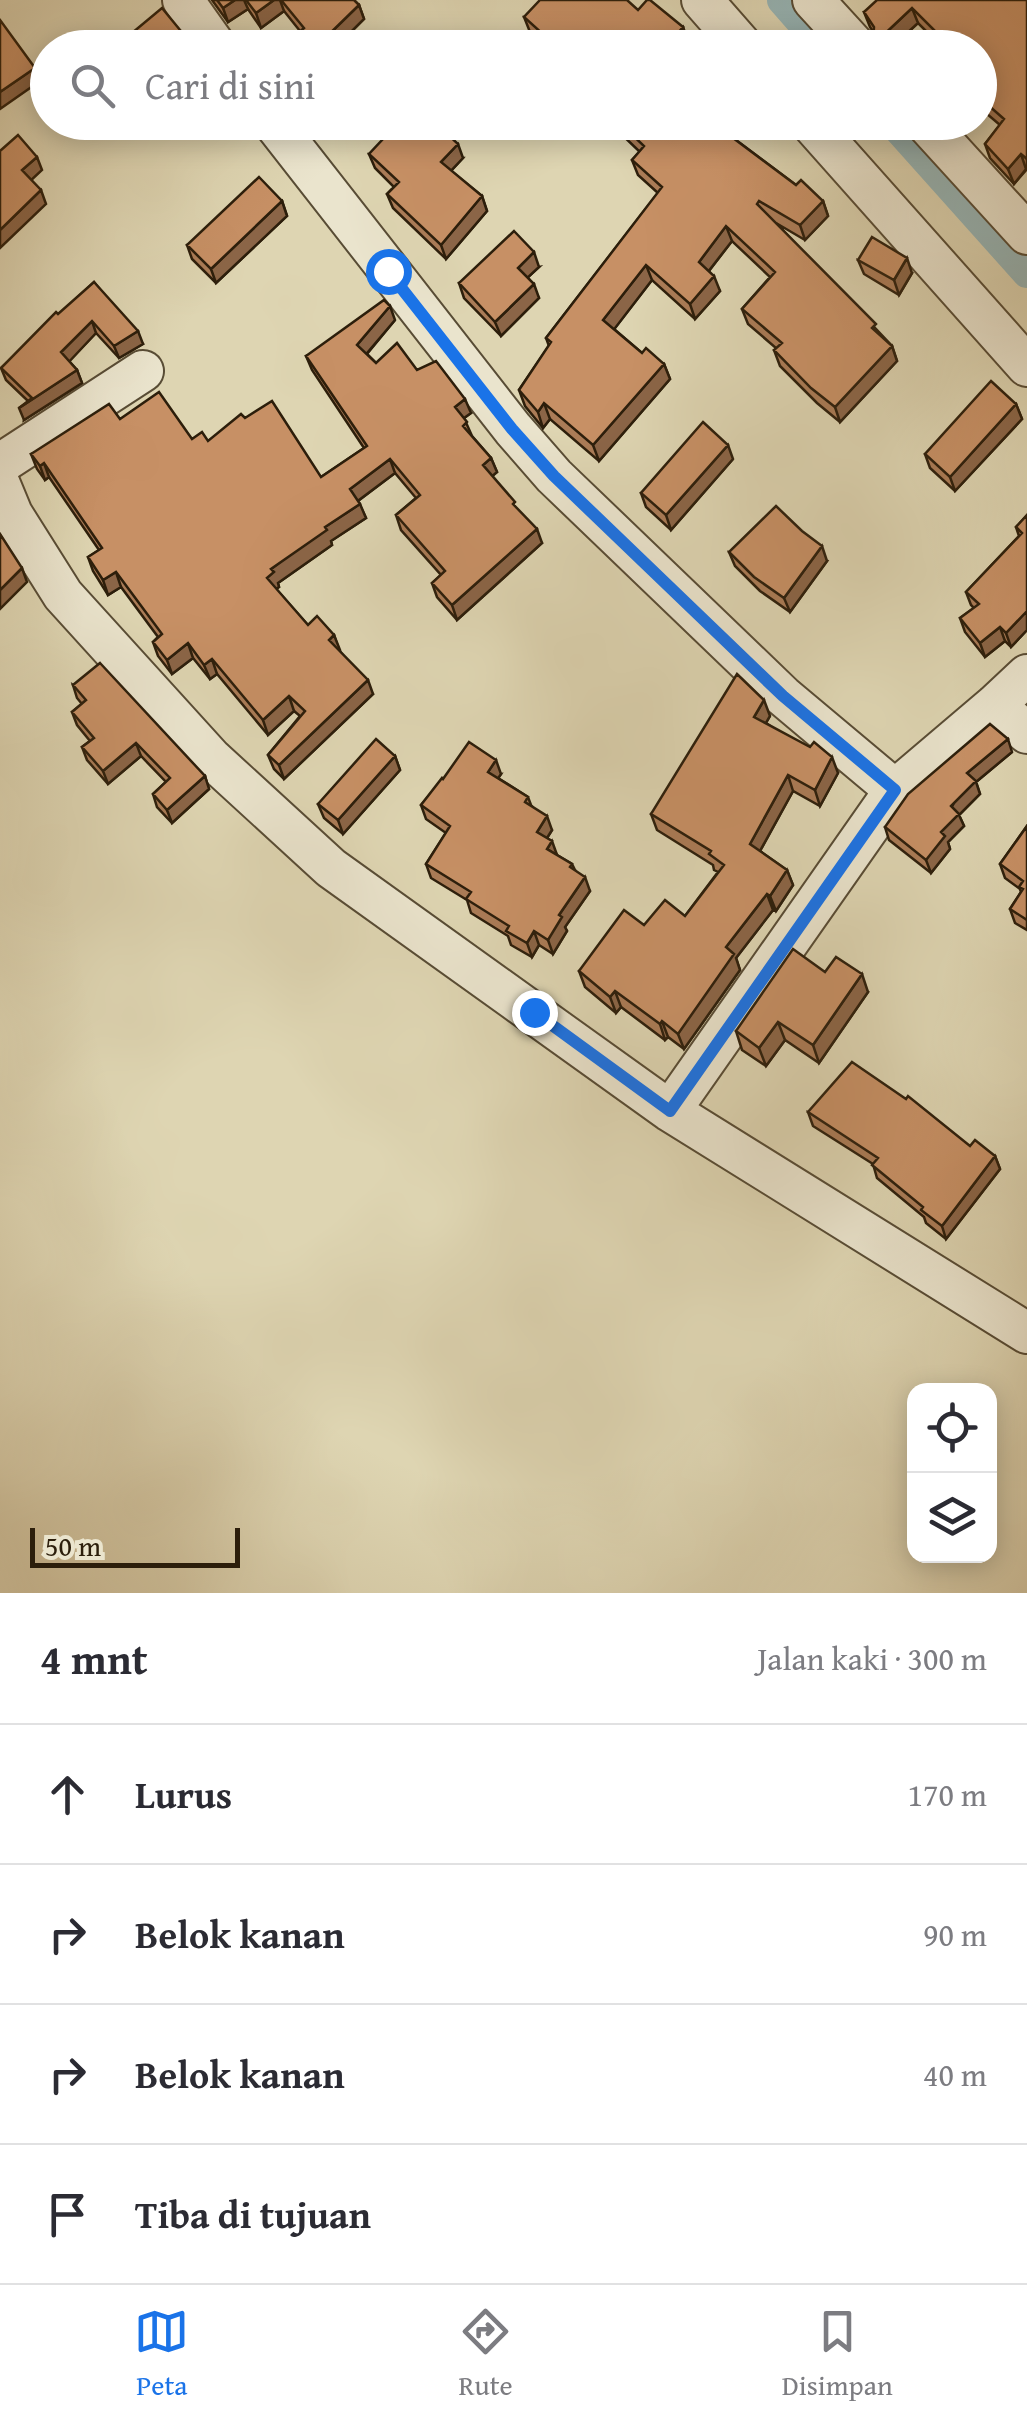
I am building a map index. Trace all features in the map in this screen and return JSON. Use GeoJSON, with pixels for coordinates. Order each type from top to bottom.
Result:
{"type":"FeatureCollection","features":[{"type":"Feature","properties":{"kind":"street"},"geometry":{"type":"LineString","coordinates":[[183,0],[204,30]]}},
{"type":"Feature","properties":{"kind":"street"},"geometry":{"type":"LineString","coordinates":[[702,0],[728,30]]}},
{"type":"Feature","properties":{"kind":"street"},"geometry":{"type":"LineString","coordinates":[[813,0],[840,30]]}},
{"type":"Feature","properties":{"kind":"street"},"geometry":{"type":"LineString","coordinates":[[287,140],[512,429],[554,476],[783,696],[895,790]]}},
{"type":"Feature","properties":{"kind":"street"},"geometry":{"type":"LineString","coordinates":[[826,140],[1027,366]]}},
{"type":"Feature","properties":{"kind":"street"},"geometry":{"type":"LineString","coordinates":[[941,140],[1027,234]]}},
{"type":"Feature","properties":{"kind":"street"},"geometry":{"type":"LineString","coordinates":[[0,464],[143,371]]}},
{"type":"Feature","properties":{"kind":"street"},"geometry":{"type":"LineString","coordinates":[[0,486],[12,514],[64,594],[211,758],[331,868],[670,1111],[1027,1333]]}},
{"type":"Feature","properties":{"kind":"street"},"geometry":{"type":"LineString","coordinates":[[670,1111],[895,790],[1027,675]]}},
{"type":"Feature","properties":{"kind":"street"},"geometry":{"type":"LineString","coordinates":[[996,705],[1027,733]]}},
{"type":"Feature","properties":{"kind":"building"},"geometry":{"type":"Polygon","coordinates":[[[217,0],[235,0],[223,8],[217,0]]]}},
{"type":"Feature","properties":{"kind":"building"},"geometry":{"type":"Polygon","coordinates":[[[246,0],[274,0],[256,13],[246,0]]]}},
{"type":"Feature","properties":{"kind":"building"},"geometry":{"type":"Polygon","coordinates":[[[281,0],[354,0],[359,5],[333,30],[302,30],[281,0]]]}},
{"type":"Feature","properties":{"kind":"building"},"geometry":{"type":"Polygon","coordinates":[[[540,0],[627,0],[638,10],[650,0],[683,27],[538,30],[524,17],[540,0]]]}},
{"type":"Feature","properties":{"kind":"building"},"geometry":{"type":"Polygon","coordinates":[[[877,0],[1027,0],[1027,159],[1021,154],[1008,169],[985,144],[997,140],[997,128],[1004,119],[997,113],[997,30],[934,30],[912,8],[889,30],[874,30],[864,12],[877,0]]]}},
{"type":"Feature","properties":{"kind":"building"},"geometry":{"type":"Polygon","coordinates":[[[162,8],[180,30],[136,30],[162,8]]]}},
{"type":"Feature","properties":{"kind":"building"},"geometry":{"type":"Polygon","coordinates":[[[0,20],[30,61],[30,71],[0,92],[0,20]]]}},
{"type":"Feature","properties":{"kind":"building"},"geometry":{"type":"Polygon","coordinates":[[[18,135],[37,157],[22,170],[41,190],[0,230],[0,151],[18,135]]]}},
{"type":"Feature","properties":{"kind":"building"},"geometry":{"type":"Polygon","coordinates":[[[382,140],[454,140],[458,144],[441,162],[482,196],[441,245],[387,194],[399,182],[369,154],[382,140]]]}},
{"type":"Feature","properties":{"kind":"building"},"geometry":{"type":"Polygon","coordinates":[[[638,140],[736,140],[796,185],[801,180],[823,201],[800,225],[759,201],[757,204],[876,324],[872,328],[892,346],[835,407],[774,350],[782,343],[742,309],[775,272],[726,226],[699,262],[714,276],[690,304],[646,265],[603,320],[642,353],[646,348],[664,364],[593,445],[544,403],[538,412],[519,390],[551,342],[546,338],[662,187],[632,160],[644,146],[638,140]]]}},
{"type":"Feature","properties":{"kind":"building"},"geometry":{"type":"Polygon","coordinates":[[[259,177],[282,201],[211,269],[187,245],[259,177]]]}},
{"type":"Feature","properties":{"kind":"building"},"geometry":{"type":"Polygon","coordinates":[[[514,231],[534,252],[518,268],[534,284],[495,322],[459,283],[514,231]]]}},
{"type":"Feature","properties":{"kind":"building"},"geometry":{"type":"Polygon","coordinates":[[[872,237],[907,258],[894,280],[858,260],[872,237]]]}},
{"type":"Feature","properties":{"kind":"building"},"geometry":{"type":"Polygon","coordinates":[[[94,282],[138,331],[114,346],[92,321],[61,352],[77,370],[19,408],[32,398],[1,368],[56,312],[94,282]]]}},
{"type":"Feature","properties":{"kind":"building"},"geometry":{"type":"Polygon","coordinates":[[[384,300],[390,306],[357,345],[376,363],[397,343],[417,370],[436,361],[465,399],[455,407],[467,422],[463,426],[491,458],[483,465],[537,529],[452,605],[432,583],[445,571],[396,515],[420,495],[390,459],[350,489],[360,504],[271,569],[274,572],[267,578],[308,625],[317,616],[334,635],[329,640],[368,680],[279,765],[268,755],[305,711],[289,696],[263,720],[212,659],[204,665],[188,643],[167,660],[153,642],[162,634],[116,572],[103,580],[88,557],[102,548],[44,463],[40,466],[31,454],[109,404],[120,419],[159,392],[192,439],[202,432],[208,441],[241,414],[245,418],[272,401],[321,477],[367,446],[306,356],[384,300]]]}},
{"type":"Feature","properties":{"kind":"building"},"geometry":{"type":"Polygon","coordinates":[[[991,381],[1016,404],[950,477],[925,454],[991,381]]]}},
{"type":"Feature","properties":{"kind":"building"},"geometry":{"type":"Polygon","coordinates":[[[703,422],[728,445],[666,515],[641,493],[703,422]]]}},
{"type":"Feature","properties":{"kind":"building"},"geometry":{"type":"Polygon","coordinates":[[[776,506],[822,546],[784,598],[754,577],[729,552],[776,506]]]}},
{"type":"Feature","properties":{"kind":"building"},"geometry":{"type":"Polygon","coordinates":[[[1027,515],[1027,611],[1006,633],[1000,627],[980,643],[960,618],[979,604],[966,592],[1022,533],[1016,527],[1027,515]]]}},
{"type":"Feature","properties":{"kind":"building"},"geometry":{"type":"Polygon","coordinates":[[[0,534],[22,568],[0,590],[0,534]]]}},
{"type":"Feature","properties":{"kind":"building"},"geometry":{"type":"Polygon","coordinates":[[[100,663],[205,776],[167,810],[153,794],[170,778],[136,743],[103,771],[82,747],[94,738],[72,712],[86,700],[73,685],[100,663]]]}},
{"type":"Feature","properties":{"kind":"building"},"geometry":{"type":"Polygon","coordinates":[[[737,674],[764,700],[754,717],[810,747],[814,742],[832,757],[815,790],[788,775],[750,844],[787,870],[726,947],[734,954],[678,1034],[615,991],[610,997],[579,971],[624,910],[644,925],[665,900],[685,916],[724,865],[709,854],[711,851],[651,814],[737,674]]]}},
{"type":"Feature","properties":{"kind":"building"},"geometry":{"type":"Polygon","coordinates":[[[990,724],[1008,739],[967,773],[976,781],[951,806],[959,814],[941,832],[945,836],[926,860],[885,827],[908,794],[990,724]]]}},
{"type":"Feature","properties":{"kind":"building"},"geometry":{"type":"Polygon","coordinates":[[[376,739],[395,756],[338,820],[318,804],[376,739]]]}},
{"type":"Feature","properties":{"kind":"building"},"geometry":{"type":"Polygon","coordinates":[[[469,742],[496,760],[488,772],[528,797],[525,802],[547,816],[537,832],[552,841],[547,849],[585,877],[559,915],[562,917],[548,940],[534,931],[527,943],[506,931],[509,926],[466,899],[471,892],[426,864],[450,826],[421,805],[469,742]]]}},
{"type":"Feature","properties":{"kind":"building"},"geometry":{"type":"Polygon","coordinates":[[[1027,826],[1027,920],[1010,909],[1023,889],[1019,887],[1023,881],[1000,864],[1027,826]]]}},
{"type":"Feature","properties":{"kind":"building"},"geometry":{"type":"Polygon","coordinates":[[[793,949],[825,972],[836,957],[862,974],[813,1045],[778,1022],[759,1048],[736,1031],[793,949]]]}},
{"type":"Feature","properties":{"kind":"building"},"geometry":{"type":"Polygon","coordinates":[[[852,1062],[906,1099],[908,1096],[970,1146],[975,1140],[995,1156],[942,1226],[872,1165],[878,1158],[808,1112],[852,1062]]]}},
{"type":"Feature","properties":{"kind":"waterway"},"geometry":{"type":"LineString","coordinates":[[782,0],[808,30]]}},
{"type":"Feature","properties":{"kind":"waterway"},"geometry":{"type":"LineString","coordinates":[[908,140],[1027,273]]}},
{"type":"Feature","properties":{"kind":"route"},"geometry":{"type":"LineString","coordinates":[[388,271],[512,429],[554,476],[783,696],[895,790],[670,1111],[534,1012]]}}]}
